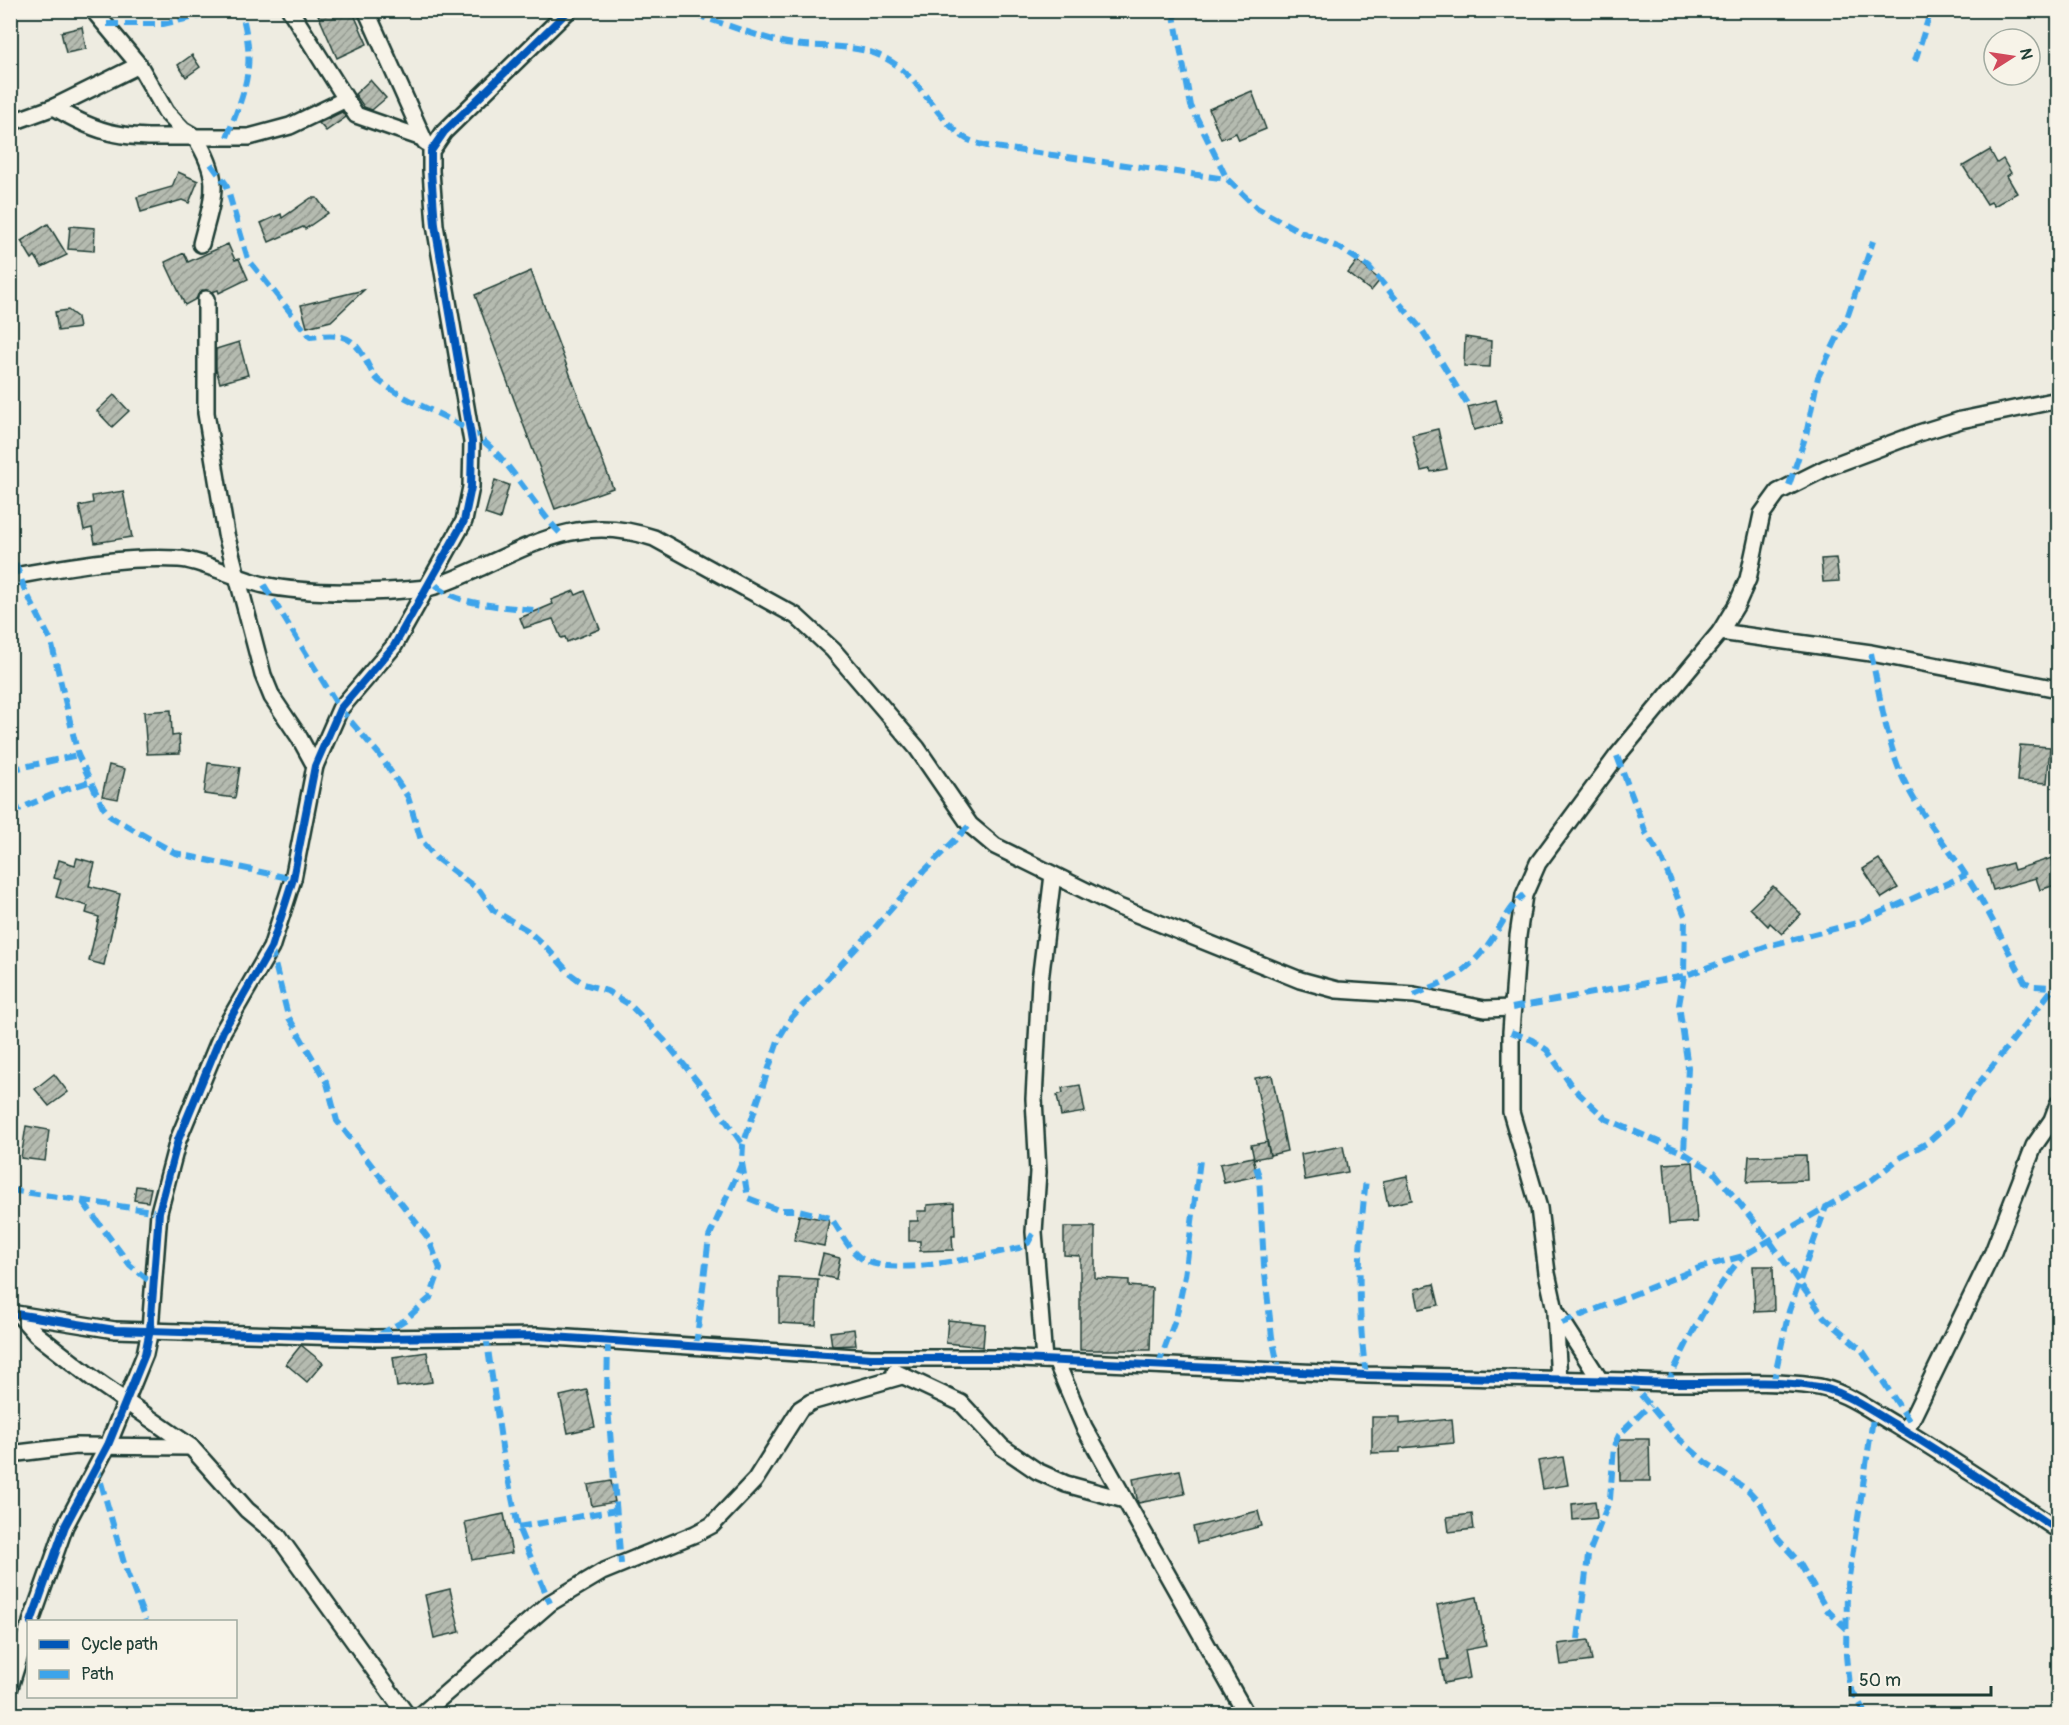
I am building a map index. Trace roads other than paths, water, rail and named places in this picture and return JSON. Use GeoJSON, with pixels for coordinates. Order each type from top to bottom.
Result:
{"type":"FeatureCollection","features":[{"type":"Feature","properties":{"kind":"street"},"geometry":{"type":"LineString","coordinates":[[93,10],[139,65],[166,112],[183,130],[195,137],[211,164],[214,189],[201,244]]}},
{"type":"Feature","properties":{"kind":"street"},"geometry":{"type":"LineString","coordinates":[[290,10],[344,100],[356,115],[422,138]]}},
{"type":"Feature","properties":{"kind":"street"},"geometry":{"type":"LineString","coordinates":[[32,1620],[65,1526],[128,1403],[145,1354],[150,1330],[159,1212],[178,1140],[223,1032],[271,948],[292,879],[315,766],[340,709],[394,646],[429,588],[464,521],[471,487],[472,442],[435,225],[431,151],[422,138],[366,10]]}},
{"type":"Feature","properties":{"kind":"street"},"geometry":{"type":"LineString","coordinates":[[431,151],[444,132],[569,10]]}},
{"type":"Feature","properties":{"kind":"street"},"geometry":{"type":"LineString","coordinates":[[10,123],[54,107],[139,65]]}},
{"type":"Feature","properties":{"kind":"street"},"geometry":{"type":"LineString","coordinates":[[54,107],[75,120],[104,133],[139,137],[249,137],[290,126],[344,100]]}},
{"type":"Feature","properties":{"kind":"street"},"geometry":{"type":"LineString","coordinates":[[206,298],[206,413],[219,499],[237,578],[262,675],[272,697],[315,766]]}},
{"type":"Feature","properties":{"kind":"street"},"geometry":{"type":"LineString","coordinates":[[1559,1380],[1555,1310],[1547,1273],[1539,1208],[1511,1112],[1512,1008],[1524,895],[1538,863],[1617,756],[1720,632],[1737,604],[1748,579],[1762,514],[1769,501],[1789,485],[1826,468],[1951,423],[2058,400]]}},
{"type":"Feature","properties":{"kind":"street"},"geometry":{"type":"LineString","coordinates":[[10,579],[20,575],[85,564],[180,558],[237,578],[288,590],[317,592],[429,588],[560,533],[599,527],[629,530],[654,538],[796,616],[833,650],[917,748],[970,825],[995,846],[1119,908],[1300,980],[1337,990],[1414,995],[1485,1009],[1512,1008]]}},
{"type":"Feature","properties":{"kind":"street"},"geometry":{"type":"LineString","coordinates":[[1720,632],[1894,657],[2058,689]]}},
{"type":"Feature","properties":{"kind":"street"},"geometry":{"type":"LineString","coordinates":[[1053,875],[1040,981],[1034,1099],[1038,1172],[1034,1232],[1050,1360],[1084,1428],[1246,1714]]}},
{"type":"Feature","properties":{"kind":"street"},"geometry":{"type":"LineString","coordinates":[[1906,1431],[1993,1252],[2034,1146],[2052,1120],[2058,1104]]}},
{"type":"Feature","properties":{"kind":"street"},"geometry":{"type":"LineString","coordinates":[[1555,1310],[1599,1380]]}},
{"type":"Feature","properties":{"kind":"street"},"geometry":{"type":"LineString","coordinates":[[15,1314],[96,1328],[375,1338],[538,1336],[871,1358],[1050,1360],[1366,1375],[1599,1380],[1667,1385],[1812,1386],[1850,1398],[1963,1465],[2058,1530]]}},
{"type":"Feature","properties":{"kind":"street"},"geometry":{"type":"LineString","coordinates":[[15,1314],[48,1344],[191,1447],[206,1461],[247,1510],[278,1536],[406,1714]]}},
{"type":"Feature","properties":{"kind":"street"},"geometry":{"type":"LineString","coordinates":[[871,1358],[902,1376],[961,1403],[1002,1447],[1037,1471],[1066,1484],[1125,1500]]}},
{"type":"Feature","properties":{"kind":"street"},"geometry":{"type":"LineString","coordinates":[[422,1714],[550,1602],[602,1572],[712,1525],[755,1479],[800,1409],[811,1402],[902,1376]]}},
{"type":"Feature","properties":{"kind":"street"},"geometry":{"type":"LineString","coordinates":[[10,1454],[108,1445],[191,1447]]}},
{"type":"Feature","properties":{"kind":"street"},"geometry":{"type":"LineString","coordinates":[[10,1687],[27,1632]]}}]}
